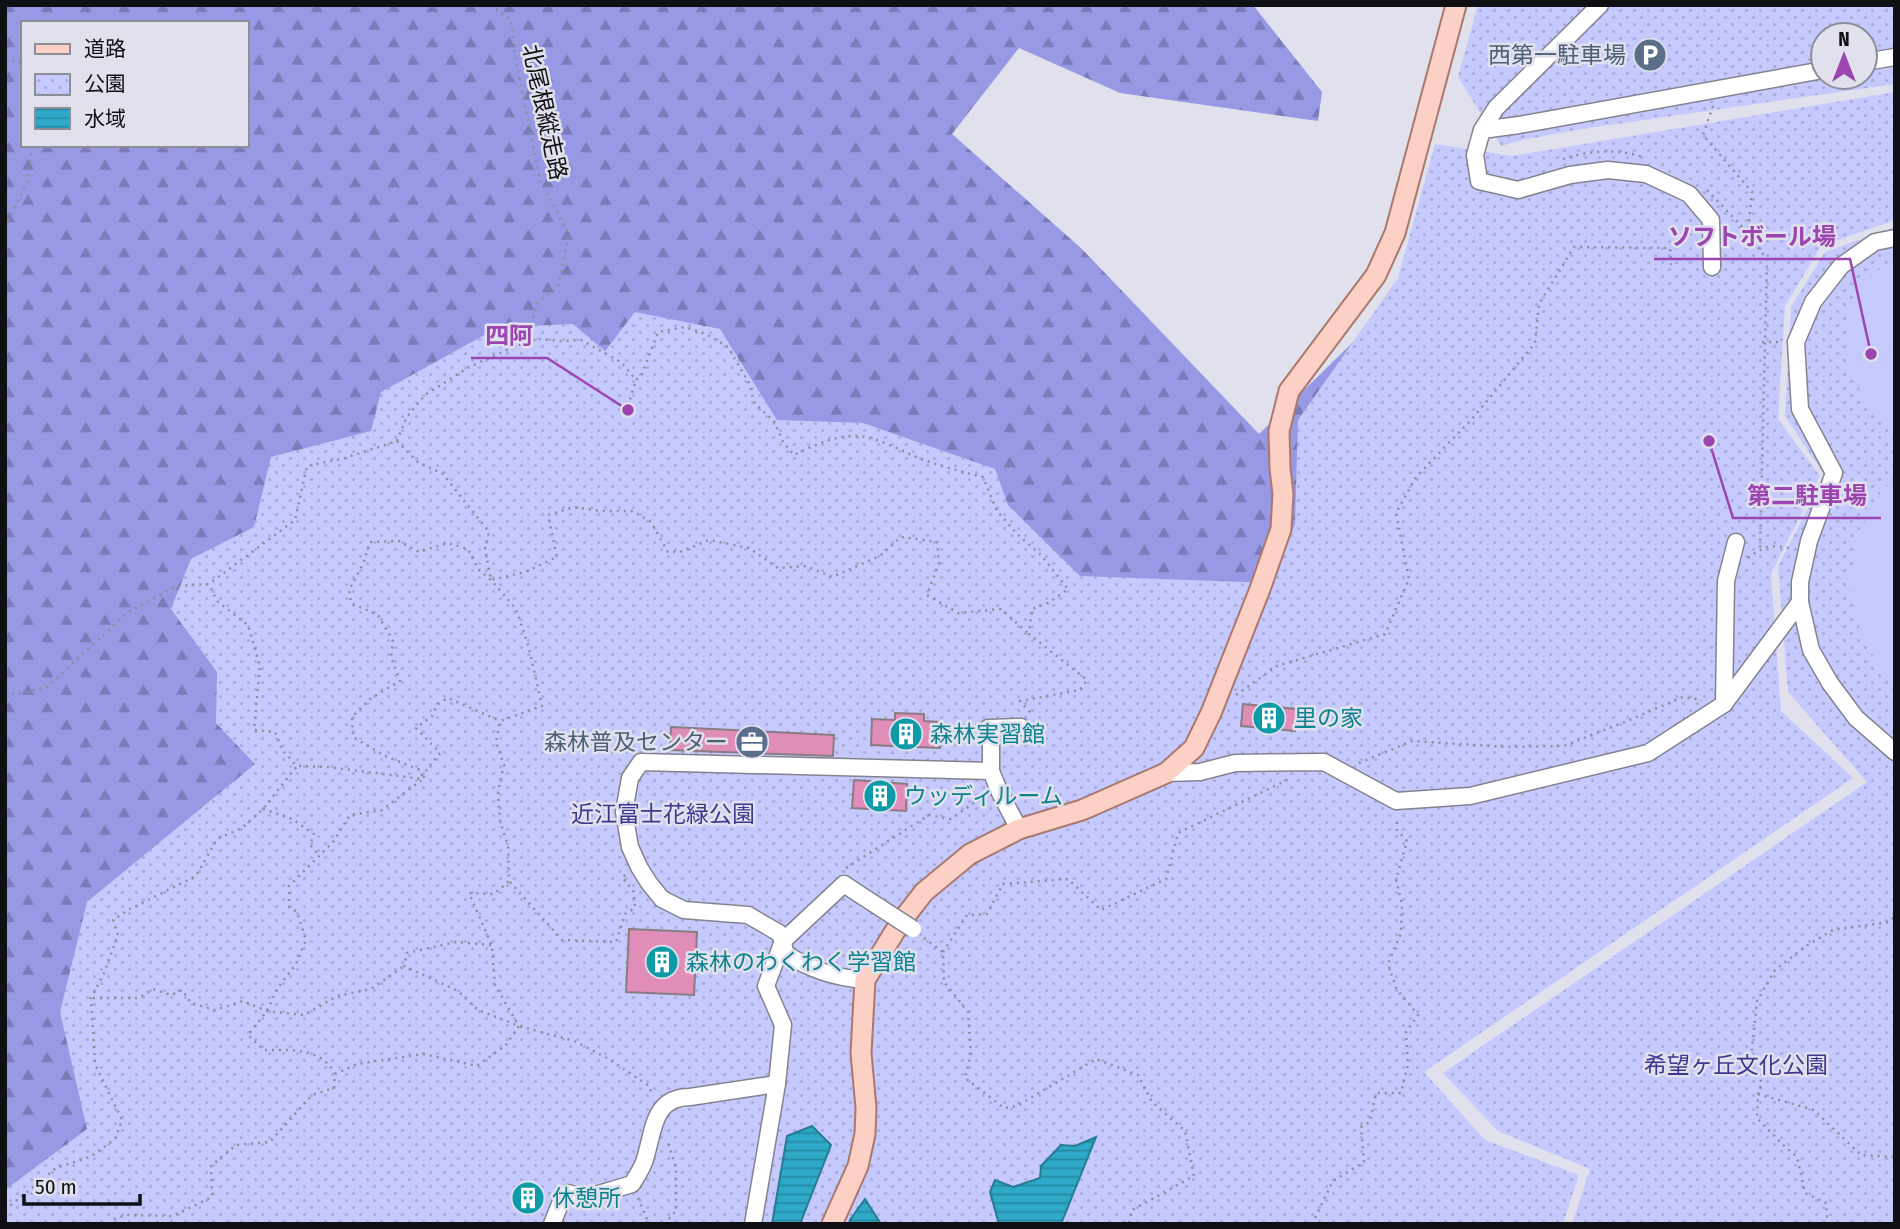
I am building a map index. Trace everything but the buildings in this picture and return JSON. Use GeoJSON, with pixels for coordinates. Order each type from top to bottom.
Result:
{"type":"FeatureCollection","features":[{"type":"Feature","properties":{"kind":"main road"},"geometry":{"type":"LineString","coordinates":[[832,1224],[858,1166],[865,1134],[866,1108],[861,1053],[865,981],[900,923],[924,892],[970,854],[1019,829],[1082,810],[1166,774],[1194,748],[1211,713],[1260,589],[1280,529],[1283,494],[1279,432],[1289,391],[1376,275],[1395,233],[1456,5]]}},
{"type":"Feature","properties":{"kind":"lane"},"geometry":{"type":"LineString","coordinates":[[1600,5],[1496,108],[1482,130],[1475,155],[1479,181],[1518,190],[1570,175],[1608,170],[1646,174],[1689,194],[1711,220],[1712,267]]}},
{"type":"Feature","properties":{"kind":"lane"},"geometry":{"type":"LineString","coordinates":[[1482,130],[1809,78]]}},
{"type":"Feature","properties":{"kind":"lane"},"geometry":{"type":"LineString","coordinates":[[1895,238],[1875,242],[1841,266],[1813,302],[1796,342],[1800,410],[1834,473],[1807,552],[1800,582],[1800,602],[1811,650],[1856,718],[1895,752]]}},
{"type":"Feature","properties":{"kind":"lane"},"geometry":{"type":"LineString","coordinates":[[1724,704],[1726,581],[1736,542]]}},
{"type":"Feature","properties":{"kind":"lane"},"geometry":{"type":"LineString","coordinates":[[1166,774],[1200,772],[1235,763],[1324,762],[1396,801],[1470,796],[1648,753],[1724,704],[1800,602]]}},
{"type":"Feature","properties":{"kind":"lane"},"geometry":{"type":"LineString","coordinates":[[1019,829],[991,771],[991,740],[988,728],[1026,721]]}},
{"type":"Feature","properties":{"kind":"lane"},"geometry":{"type":"LineString","coordinates":[[865,981],[817,971],[785,953],[779,933],[748,915],[684,909],[662,899],[639,867],[630,847],[624,812],[630,778],[641,762],[991,771]]}},
{"type":"Feature","properties":{"kind":"lane"},"geometry":{"type":"LineString","coordinates":[[753,1224],[777,1084],[783,1025],[766,986],[783,941],[844,884],[912,929]]}},
{"type":"Feature","properties":{"kind":"lane"},"geometry":{"type":"LineString","coordinates":[[552,1224],[562,1199],[568,1193],[585,1198],[632,1184],[644,1163],[659,1111],[676,1097],[777,1084]]}},
{"type":"Feature","properties":{"kind":"path","name":"北尾根縦走路"},"geometry":{"type":"LineString","coordinates":[[490,5],[511,20],[515,57],[540,180],[569,234],[558,286],[538,302],[525,342]]}},
{"type":"Feature","properties":{"kind":"path"},"geometry":{"type":"LineString","coordinates":[[5,61],[13,61],[20,64],[21,68]]}},
{"type":"Feature","properties":{"kind":"path"},"geometry":{"type":"LineString","coordinates":[[1716,100],[1703,135],[1752,192],[1748,233]]}},
{"type":"Feature","properties":{"kind":"path"},"geometry":{"type":"LineString","coordinates":[[5,227],[27,183],[33,147]]}},
{"type":"Feature","properties":{"kind":"path"},"geometry":{"type":"LineString","coordinates":[[1558,161],[1604,151],[1635,154],[1647,159]]}},
{"type":"Feature","properties":{"kind":"path"},"geometry":{"type":"LineString","coordinates":[[1700,186],[1710,192],[1748,233],[1767,260],[1760,548]]}},
{"type":"Feature","properties":{"kind":"path"},"geometry":{"type":"LineString","coordinates":[[1211,713],[1277,666],[1385,634],[1409,579],[1396,513],[1416,477],[1472,419],[1535,343],[1539,304],[1574,247],[1670,248],[1671,265]]}},
{"type":"Feature","properties":{"kind":"path"},"geometry":{"type":"LineString","coordinates":[[628,406],[636,380],[642,374],[659,332],[685,327],[706,334],[728,347],[749,383],[755,404],[774,421],[783,442],[793,455],[818,443],[856,435],[896,447],[944,467],[983,477],[997,511],[1017,534],[1041,555],[1068,589],[1048,603],[1032,609],[1029,634]]}},
{"type":"Feature","properties":{"kind":"path"},"geometry":{"type":"LineString","coordinates":[[397,441],[406,418],[425,395],[468,367],[525,342],[539,339],[580,340],[621,362],[636,380]]}},
{"type":"Feature","properties":{"kind":"path"},"geometry":{"type":"LineString","coordinates":[[397,441],[418,462],[443,474],[488,532],[485,549],[491,580]]}},
{"type":"Feature","properties":{"kind":"path"},"geometry":{"type":"LineString","coordinates":[[5,693],[18,694],[47,687],[127,613],[177,586],[209,584],[295,520],[307,466],[345,458],[397,441]]}},
{"type":"Feature","properties":{"kind":"path"},"geometry":{"type":"LineString","coordinates":[[491,580],[525,572],[557,556],[548,515],[574,507],[600,511],[633,511],[651,522],[668,552],[680,552],[709,540],[749,548],[778,568],[806,566],[832,577],[880,556],[901,537],[937,542],[939,564],[927,596],[958,613],[1001,609],[1087,680],[1080,690],[1020,701],[1026,721]]}},
{"type":"Feature","properties":{"kind":"path"},"geometry":{"type":"LineString","coordinates":[[111,1224],[111,1220],[126,1215],[173,1216],[212,1197],[211,1166],[236,1145],[270,1142],[312,1095],[334,1088],[335,1074],[330,1064],[304,1050],[264,1050],[248,1035],[267,1011],[277,989],[296,964],[306,940],[297,912],[289,907],[289,886],[333,842],[350,815],[382,810],[423,779],[427,769],[440,753],[416,728],[432,716],[438,704],[448,698],[500,721],[542,706],[516,609],[478,569],[468,549],[449,543],[419,552],[399,541],[370,542],[363,564],[349,590],[351,603],[378,615],[393,641],[391,657],[400,681],[371,698],[352,717],[354,737],[385,755],[421,770],[423,779]]}},
{"type":"Feature","properties":{"kind":"path"},"geometry":{"type":"LineString","coordinates":[[1745,560],[1760,548],[1777,545],[1807,552]]}},
{"type":"Feature","properties":{"kind":"path"},"geometry":{"type":"LineString","coordinates":[[209,584],[217,601],[248,625],[260,666],[254,730],[275,732],[282,751],[297,766],[328,767],[423,779]]}},
{"type":"Feature","properties":{"kind":"path"},"geometry":{"type":"LineString","coordinates":[[1340,771],[1412,741],[1508,747],[1564,746],[1683,697],[1724,704]]}},
{"type":"Feature","properties":{"kind":"path"},"geometry":{"type":"LineString","coordinates":[[500,721],[496,743],[504,765],[498,792],[500,821],[508,846],[509,881],[562,940],[615,942],[625,914],[635,908],[634,892],[622,877],[639,867]]}},
{"type":"Feature","properties":{"kind":"path"},"geometry":{"type":"LineString","coordinates":[[5,1210],[56,1168],[90,1157],[115,1139],[122,1120],[95,1064],[91,998],[104,973],[118,935],[113,920],[196,876],[217,839],[242,828],[263,808],[297,766]]}},
{"type":"Feature","properties":{"kind":"path"},"geometry":{"type":"LineString","coordinates":[[1129,1224],[1132,1210],[1194,1176],[1185,1131],[1152,1102],[1138,1075],[1096,1059],[1017,1107],[1004,1108],[965,1078],[971,1054],[968,1013],[944,982],[943,952],[967,915],[987,914],[1003,884],[1068,879],[1101,910],[1166,879],[1178,833],[1288,780]]}},
{"type":"Feature","properties":{"kind":"path"},"geometry":{"type":"LineString","coordinates":[[838,874],[929,815],[951,819],[975,802],[1000,793]]}},
{"type":"Feature","properties":{"kind":"path"},"geometry":{"type":"LineString","coordinates":[[1312,1224],[1333,1181],[1364,1162],[1361,1127],[1370,1122],[1376,1093],[1401,1093],[1408,1065],[1406,1032],[1418,1014],[1397,990],[1388,964],[1401,933],[1402,904],[1396,880],[1407,841],[1397,830],[1396,801]]}},
{"type":"Feature","properties":{"kind":"path"},"geometry":{"type":"LineString","coordinates":[[263,808],[292,819],[314,834],[310,845],[319,855]]}},
{"type":"Feature","properties":{"kind":"path"},"geometry":{"type":"LineString","coordinates":[[509,881],[494,894],[468,893],[492,946],[495,985],[519,1026]]}},
{"type":"Feature","properties":{"kind":"path"},"geometry":{"type":"LineString","coordinates":[[1825,1224],[1826,1203],[1805,1193],[1797,1157],[1757,1118],[1758,1094],[1762,1082],[1750,1068],[1757,1002],[1775,971],[1806,946],[1833,930],[1889,922],[1895,916]]}},
{"type":"Feature","properties":{"kind":"path"},"geometry":{"type":"LineString","coordinates":[[912,929],[943,952]]}},
{"type":"Feature","properties":{"kind":"path"},"geometry":{"type":"LineString","coordinates":[[91,998],[139,998],[153,989],[172,995],[182,990],[191,1003],[215,1010],[243,1002],[267,1011],[304,1015],[337,996],[371,989],[404,966],[407,953],[456,942],[492,946]]}},
{"type":"Feature","properties":{"kind":"path"},"geometry":{"type":"LineString","coordinates":[[404,966],[458,991],[478,1010],[519,1026],[575,1041],[609,1059],[649,1086],[676,1168],[676,1211],[664,1224]]}},
{"type":"Feature","properties":{"kind":"path"},"geometry":{"type":"LineString","coordinates":[[335,1074],[357,1064],[424,1054],[477,1066],[506,1045],[519,1026]]}},
{"type":"Feature","properties":{"kind":"path"},"geometry":{"type":"LineString","coordinates":[[1758,1094],[1814,1110],[1861,1155],[1895,1157]]}},
{"type":"Feature","properties":{"kind":"path"},"geometry":{"type":"LineString","coordinates":[[632,1184],[649,1224]]}},
{"type":"Feature","properties":{"kind":"green space"},"geometry":{"type":"Polygon","coordinates":[[[5,5],[1253,5],[1322,92],[1318,121],[1120,93],[1019,48],[952,134],[1082,249],[1259,434],[1395,301],[1637,540],[5,1224],[5,5]]]}},
{"type":"Feature","properties":{"kind":"green space","name":"西第一駐車場"},"geometry":{"type":"Polygon","coordinates":[[[1478,5],[1895,5],[1895,84],[1879,86],[1879,21],[1809,21],[1809,91],[1846,91],[1582,129],[1501,146],[1458,77],[1478,5]]]}},
{"type":"Feature","properties":{"kind":"green space","name":"近江富士花緑公園"},"geometry":{"type":"Polygon","coordinates":[[[1895,92],[1895,220],[1821,246],[1785,306],[1778,419],[1820,476],[1771,574],[1781,711],[1853,778],[1424,1072],[1485,1140],[1579,1175],[1563,1224],[5,1224],[5,1190],[87,1129],[60,1012],[87,902],[255,764],[216,723],[217,672],[171,609],[191,559],[254,527],[271,457],[371,431],[381,392],[499,327],[573,324],[605,351],[635,312],[720,329],[777,420],[863,423],[995,469],[1008,505],[1080,576],[1271,583],[1295,524],[1298,420],[1398,278],[1435,144],[1512,156],[1895,92]]]}},
{"type":"Feature","properties":{"kind":"green space","name":"希望ヶ丘文化公園"},"geometry":{"type":"Polygon","coordinates":[[[1895,227],[1895,1224],[1572,1224],[1590,1169],[1498,1131],[1443,1073],[1867,782],[1788,692],[1778,566],[1825,476],[1785,416],[1791,307],[1825,252],[1895,227]]]}},
{"type":"Feature","properties":{"kind":"green space"},"geometry":{"type":"Polygon","coordinates":[[[1895,257],[1895,433],[1863,395],[1856,382],[1850,368],[1846,337],[1851,303],[1856,293],[1895,257]]]}},
{"type":"Feature","properties":{"kind":"green space"},"geometry":{"type":"Polygon","coordinates":[[[1895,484],[1895,686],[1884,676],[1861,633],[1849,583],[1860,530],[1884,487],[1895,484]]]}},
{"type":"Feature","properties":{"kind":"water"},"geometry":{"type":"Polygon","coordinates":[[[812,1126],[831,1145],[800,1224],[772,1224],[787,1136],[812,1126]]]}},
{"type":"Feature","properties":{"kind":"water"},"geometry":{"type":"Polygon","coordinates":[[[1096,1137],[1061,1224],[999,1224],[990,1192],[995,1180],[1013,1187],[1040,1178],[1041,1166],[1061,1145],[1075,1146],[1096,1137]]]}},
{"type":"Feature","properties":{"kind":"water"},"geometry":{"type":"Polygon","coordinates":[[[865,1199],[881,1224],[849,1224],[850,1220],[865,1199]]]}},
{"type":"Feature","properties":{"kind":"place","name":"西第一駐車場"},"geometry":{"type":"Point","coordinates":[1650,55]}},
{"type":"Feature","properties":{"kind":"place","name":"ソフトボール場"},"geometry":{"type":"Point","coordinates":[1871,354]}},
{"type":"Feature","properties":{"kind":"place","name":"四阿"},"geometry":{"type":"Point","coordinates":[628,410]}},
{"type":"Feature","properties":{"kind":"place","name":"第二駐車場"},"geometry":{"type":"Point","coordinates":[1709,441]}},
{"type":"Feature","properties":{"kind":"place","name":"里の家"},"geometry":{"type":"Point","coordinates":[1269,718]}},
{"type":"Feature","properties":{"kind":"place","name":"森林実習館"},"geometry":{"type":"Point","coordinates":[906,734]}},
{"type":"Feature","properties":{"kind":"place","name":"森林普及センター"},"geometry":{"type":"Point","coordinates":[752,742]}},
{"type":"Feature","properties":{"kind":"place","name":"ウッディルーム"},"geometry":{"type":"Point","coordinates":[880,796]}},
{"type":"Feature","properties":{"kind":"place","name":"森林のわくわく学習館"},"geometry":{"type":"Point","coordinates":[662,962]}},
{"type":"Feature","properties":{"kind":"place","name":"休憩所"},"geometry":{"type":"Point","coordinates":[528,1198]}}]}
